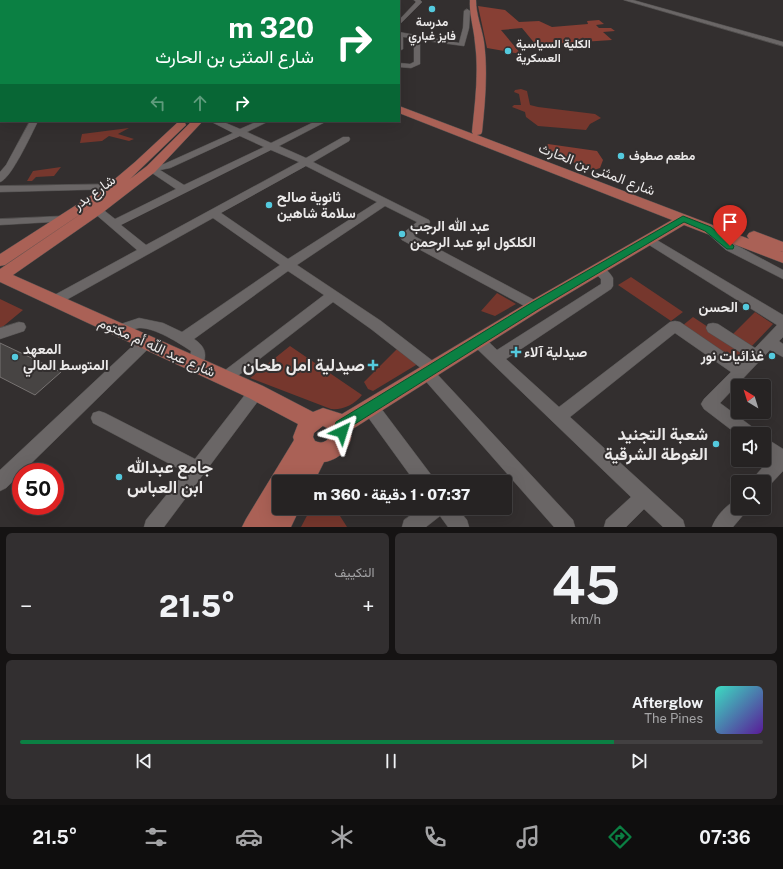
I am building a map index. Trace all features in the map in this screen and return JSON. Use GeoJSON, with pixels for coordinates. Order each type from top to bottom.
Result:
{"type":"FeatureCollection","features":[{"type":"Feature","properties":{"kind":"main road"},"geometry":{"type":"LineString","coordinates":[[474,0],[473,10],[480,48],[481,95],[477,132]]}},
{"type":"Feature","properties":{"kind":"main road","name":"شارع المثنى بن الحارث"},"geometry":{"type":"LineString","coordinates":[[400,103],[783,247]]}},
{"type":"Feature","properties":{"kind":"main road","name":"شارع المثنى بن الحارث"},"geometry":{"type":"LineString","coordinates":[[400,109],[783,258]]}},
{"type":"Feature","properties":{"kind":"main road","name":"شارع بدر"},"geometry":{"type":"LineString","coordinates":[[0,271],[65,219],[113,187],[140,165],[183,122]]}},
{"type":"Feature","properties":{"kind":"main road","name":"شارع بدر"},"geometry":{"type":"LineString","coordinates":[[0,271],[97,210],[151,169],[197,122]]}},
{"type":"Feature","properties":{"kind":"main road"},"geometry":{"type":"LineString","coordinates":[[341,426],[534,306],[650,240],[683,219]]}},
{"type":"Feature","properties":{"kind":"main road","name":"شارع عبد اللّه أم مكتوم"},"geometry":{"type":"LineString","coordinates":[[0,271],[54,301],[256,392],[312,421]]}},
{"type":"Feature","properties":{"kind":"main road"},"geometry":{"type":"LineString","coordinates":[[305,475],[311,448],[304,431],[312,421],[323,417],[328,417],[338,422],[341,426],[342,437],[336,447],[324,453],[311,448]]}},
{"type":"Feature","properties":{"kind":"main road"},"geometry":{"type":"LineString","coordinates":[[287,475],[311,448]]}},
{"type":"Feature","properties":{"kind":"main road"},"geometry":{"type":"LineString","coordinates":[[254,527],[272,497]]}},
{"type":"Feature","properties":{"kind":"main road"},"geometry":{"type":"LineString","coordinates":[[279,527],[285,515]]}},
{"type":"Feature","properties":{"kind":"street"},"geometry":{"type":"LineString","coordinates":[[400,22],[419,2],[417,0]]}},
{"type":"Feature","properties":{"kind":"street"},"geometry":{"type":"LineString","coordinates":[[627,0],[783,45]]}},
{"type":"Feature","properties":{"kind":"street"},"geometry":{"type":"LineString","coordinates":[[400,49],[400,34],[462,45],[466,28],[467,11]]}},
{"type":"Feature","properties":{"kind":"street"},"geometry":{"type":"LineString","coordinates":[[400,15],[406,16]]}},
{"type":"Feature","properties":{"kind":"street"},"geometry":{"type":"LineString","coordinates":[[400,65],[411,66],[418,63],[417,38]]}},
{"type":"Feature","properties":{"kind":"street"},"geometry":{"type":"LineString","coordinates":[[0,179],[10,166],[33,122]]}},
{"type":"Feature","properties":{"kind":"street"},"geometry":{"type":"LineString","coordinates":[[216,122],[306,162],[425,222],[406,237],[534,306]]}},
{"type":"Feature","properties":{"kind":"street"},"geometry":{"type":"LineString","coordinates":[[151,169],[167,166],[263,122]]}},
{"type":"Feature","properties":{"kind":"street"},"geometry":{"type":"LineString","coordinates":[[305,122],[314,126]]}},
{"type":"Feature","properties":{"kind":"street"},"geometry":{"type":"LineString","coordinates":[[114,224],[322,122]]}},
{"type":"Feature","properties":{"kind":"street"},"geometry":{"type":"LineString","coordinates":[[54,301],[346,139]]}},
{"type":"Feature","properties":{"kind":"street"},"geometry":{"type":"LineString","coordinates":[[151,169],[183,190]]}},
{"type":"Feature","properties":{"kind":"street"},"geometry":{"type":"LineString","coordinates":[[0,189],[113,187]]}},
{"type":"Feature","properties":{"kind":"street"},"geometry":{"type":"LineString","coordinates":[[183,339],[288,265],[385,201]]}},
{"type":"Feature","properties":{"kind":"street"},"geometry":{"type":"LineString","coordinates":[[97,210],[145,250]]}},
{"type":"Feature","properties":{"kind":"street"},"geometry":{"type":"LineString","coordinates":[[214,213],[376,325],[430,371],[566,527]]}},
{"type":"Feature","properties":{"kind":"street"},"geometry":{"type":"LineString","coordinates":[[0,222],[65,219]]}},
{"type":"Feature","properties":{"kind":"street"},"geometry":{"type":"LineString","coordinates":[[708,229],[730,246],[783,275]]}},
{"type":"Feature","properties":{"kind":"street"},"geometry":{"type":"LineString","coordinates":[[650,240],[783,322]]}},
{"type":"Feature","properties":{"kind":"street"},"geometry":{"type":"LineString","coordinates":[[496,358],[607,286],[607,278],[598,270]]}},
{"type":"Feature","properties":{"kind":"street"},"geometry":{"type":"LineString","coordinates":[[225,378],[333,295]]}},
{"type":"Feature","properties":{"kind":"street"},"geometry":{"type":"LineString","coordinates":[[120,330],[139,323],[158,327],[183,339],[198,349],[196,365]]}},
{"type":"Feature","properties":{"kind":"street"},"geometry":{"type":"LineString","coordinates":[[559,417],[675,326],[741,371]]}},
{"type":"Feature","properties":{"kind":"street"},"geometry":{"type":"LineString","coordinates":[[0,334],[19,327]]}},
{"type":"Feature","properties":{"kind":"street"},"geometry":{"type":"LineString","coordinates":[[713,328],[757,356]]}},
{"type":"Feature","properties":{"kind":"street"},"geometry":{"type":"LineString","coordinates":[[740,427],[709,404],[783,328]]}},
{"type":"Feature","properties":{"kind":"street"},"geometry":{"type":"LineString","coordinates":[[478,341],[676,527]]}},
{"type":"Feature","properties":{"kind":"street"},"geometry":{"type":"LineString","coordinates":[[0,482],[146,342]]}},
{"type":"Feature","properties":{"kind":"street"},"geometry":{"type":"LineString","coordinates":[[769,342],[783,351]]}},
{"type":"Feature","properties":{"kind":"street"},"geometry":{"type":"LineString","coordinates":[[153,527],[256,392]]}},
{"type":"Feature","properties":{"kind":"street"},"geometry":{"type":"LineString","coordinates":[[371,408],[421,475]]}},
{"type":"Feature","properties":{"kind":"street"},"geometry":{"type":"LineString","coordinates":[[99,418],[197,469]]}},
{"type":"Feature","properties":{"kind":"street"},"geometry":{"type":"LineString","coordinates":[[771,450],[783,459]]}},
{"type":"Feature","properties":{"kind":"street"},"geometry":{"type":"LineString","coordinates":[[767,475],[776,465],[783,464]]}},
{"type":"Feature","properties":{"kind":"street"},"geometry":{"type":"LineString","coordinates":[[613,527],[644,497]]}},
{"type":"Feature","properties":{"kind":"street"},"geometry":{"type":"LineString","coordinates":[[411,527],[427,515]]}},
{"type":"Feature","properties":{"kind":"street"},"geometry":{"type":"LineString","coordinates":[[451,515],[460,527]]}},
{"type":"Feature","properties":{"kind":"street"},"geometry":{"type":"LineString","coordinates":[[721,527],[732,515]]}},
{"type":"Feature","properties":{"kind":"shaded area"},"geometry":{"type":"Polygon","coordinates":[[[478,6],[505,10],[519,22],[539,21],[552,27],[588,24],[587,21],[599,20],[604,24],[596,25],[599,28],[611,28],[615,31],[603,32],[612,40],[536,45],[522,28],[501,30],[521,54],[487,48],[478,6]]]}},
{"type":"Feature","properties":{"kind":"shaded area"},"geometry":{"type":"Polygon","coordinates":[[[521,89],[527,91],[530,105],[595,114],[601,118],[590,124],[586,130],[538,126],[526,117],[525,112],[512,107],[514,105],[521,105],[519,94],[514,92],[515,90],[521,89]]]}},
{"type":"Feature","properties":{"kind":"shaded area"},"geometry":{"type":"Polygon","coordinates":[[[129,128],[118,134],[134,139],[129,141],[109,136],[102,141],[80,143],[82,134],[129,128]]]}},
{"type":"Feature","properties":{"kind":"shaded area"},"geometry":{"type":"Polygon","coordinates":[[[548,144],[597,151],[603,160],[600,168],[594,170],[556,156],[544,149],[548,144]]]}},
{"type":"Feature","properties":{"kind":"shaded area"},"geometry":{"type":"Polygon","coordinates":[[[61,167],[54,176],[36,177],[32,181],[27,181],[33,171],[61,167]]]}},
{"type":"Feature","properties":{"kind":"shaded area"},"geometry":{"type":"Polygon","coordinates":[[[631,277],[683,312],[671,321],[618,285],[631,277]]]}},
{"type":"Feature","properties":{"kind":"shaded area"},"geometry":{"type":"Polygon","coordinates":[[[497,293],[516,304],[495,316],[481,311],[497,293]]]}},
{"type":"Feature","properties":{"kind":"shaded area"},"geometry":{"type":"Polygon","coordinates":[[[0,299],[23,310],[0,329],[0,299]]]}},
{"type":"Feature","properties":{"kind":"shaded area"},"geometry":{"type":"Polygon","coordinates":[[[755,312],[773,324],[750,348],[732,335],[755,312]]]}},
{"type":"Feature","properties":{"kind":"shaded area"},"geometry":{"type":"Polygon","coordinates":[[[693,317],[747,353],[736,363],[682,326],[693,317]]]}},
{"type":"Feature","properties":{"kind":"shaded area"},"geometry":{"type":"Polygon","coordinates":[[[290,346],[362,395],[348,406],[340,409],[331,409],[250,378],[290,346]]]}},
{"type":"Feature","properties":{"kind":"shaded area"},"geometry":{"type":"Polygon","coordinates":[[[399,347],[421,362],[373,391],[368,389],[364,382],[399,347]]]}},
{"type":"Feature","properties":{"kind":"shaded area"},"geometry":{"type":"Polygon","coordinates":[[[307,515],[339,515],[347,527],[301,527],[307,515]]]}},
{"type":"Feature","properties":{"kind":"building","name":"المعهد المتوسط المالي"},"geometry":{"type":"Polygon","coordinates":[[[0,343],[61,372],[35,395],[0,377],[0,343]]]}},
{"type":"Feature","properties":{"kind":"place","name":"مدرسة فايز غباري"},"geometry":{"type":"Point","coordinates":[432,9]}},
{"type":"Feature","properties":{"kind":"place","name":"الكلية السياسية العسكرية"},"geometry":{"type":"Point","coordinates":[508,51]}},
{"type":"Feature","properties":{"kind":"place","name":"مطعم صطوف"},"geometry":{"type":"Point","coordinates":[621,156]}},
{"type":"Feature","properties":{"kind":"place","name":"ثانوية صالح سلامة شاهين"},"geometry":{"type":"Point","coordinates":[269,205]}},
{"type":"Feature","properties":{"kind":"place","name":"عبد الله الرجب الكلكول ابو عبد الرحمن"},"geometry":{"type":"Point","coordinates":[402,234]}},
{"type":"Feature","properties":{"kind":"place","name":"الحسن"},"geometry":{"type":"Point","coordinates":[746,307]}},
{"type":"Feature","properties":{"kind":"place","name":"صيدلية آلاء"},"geometry":{"type":"Point","coordinates":[516,352]}},
{"type":"Feature","properties":{"kind":"place","name":"غذائيات نور"},"geometry":{"type":"Point","coordinates":[772,356]}},
{"type":"Feature","properties":{"kind":"place","name":"المعهد المتوسط المالي"},"geometry":{"type":"Point","coordinates":[15,357]}},
{"type":"Feature","properties":{"kind":"place","name":"صيدلية امل طحان"},"geometry":{"type":"Point","coordinates":[373,365]}},
{"type":"Feature","properties":{"kind":"place","name":"شعبة التجنيد الغوطة الشرقية"},"geometry":{"type":"Point","coordinates":[716,444]}},
{"type":"Feature","properties":{"kind":"place","name":"جامع عبدالله ابن العباس"},"geometry":{"type":"Point","coordinates":[119,477]}},
{"type":"Feature","properties":{"kind":"route"},"geometry":{"type":"LineString","coordinates":[[342,432],[341,426],[534,306],[650,240],[683,219],[708,229],[730,246]]}}]}
